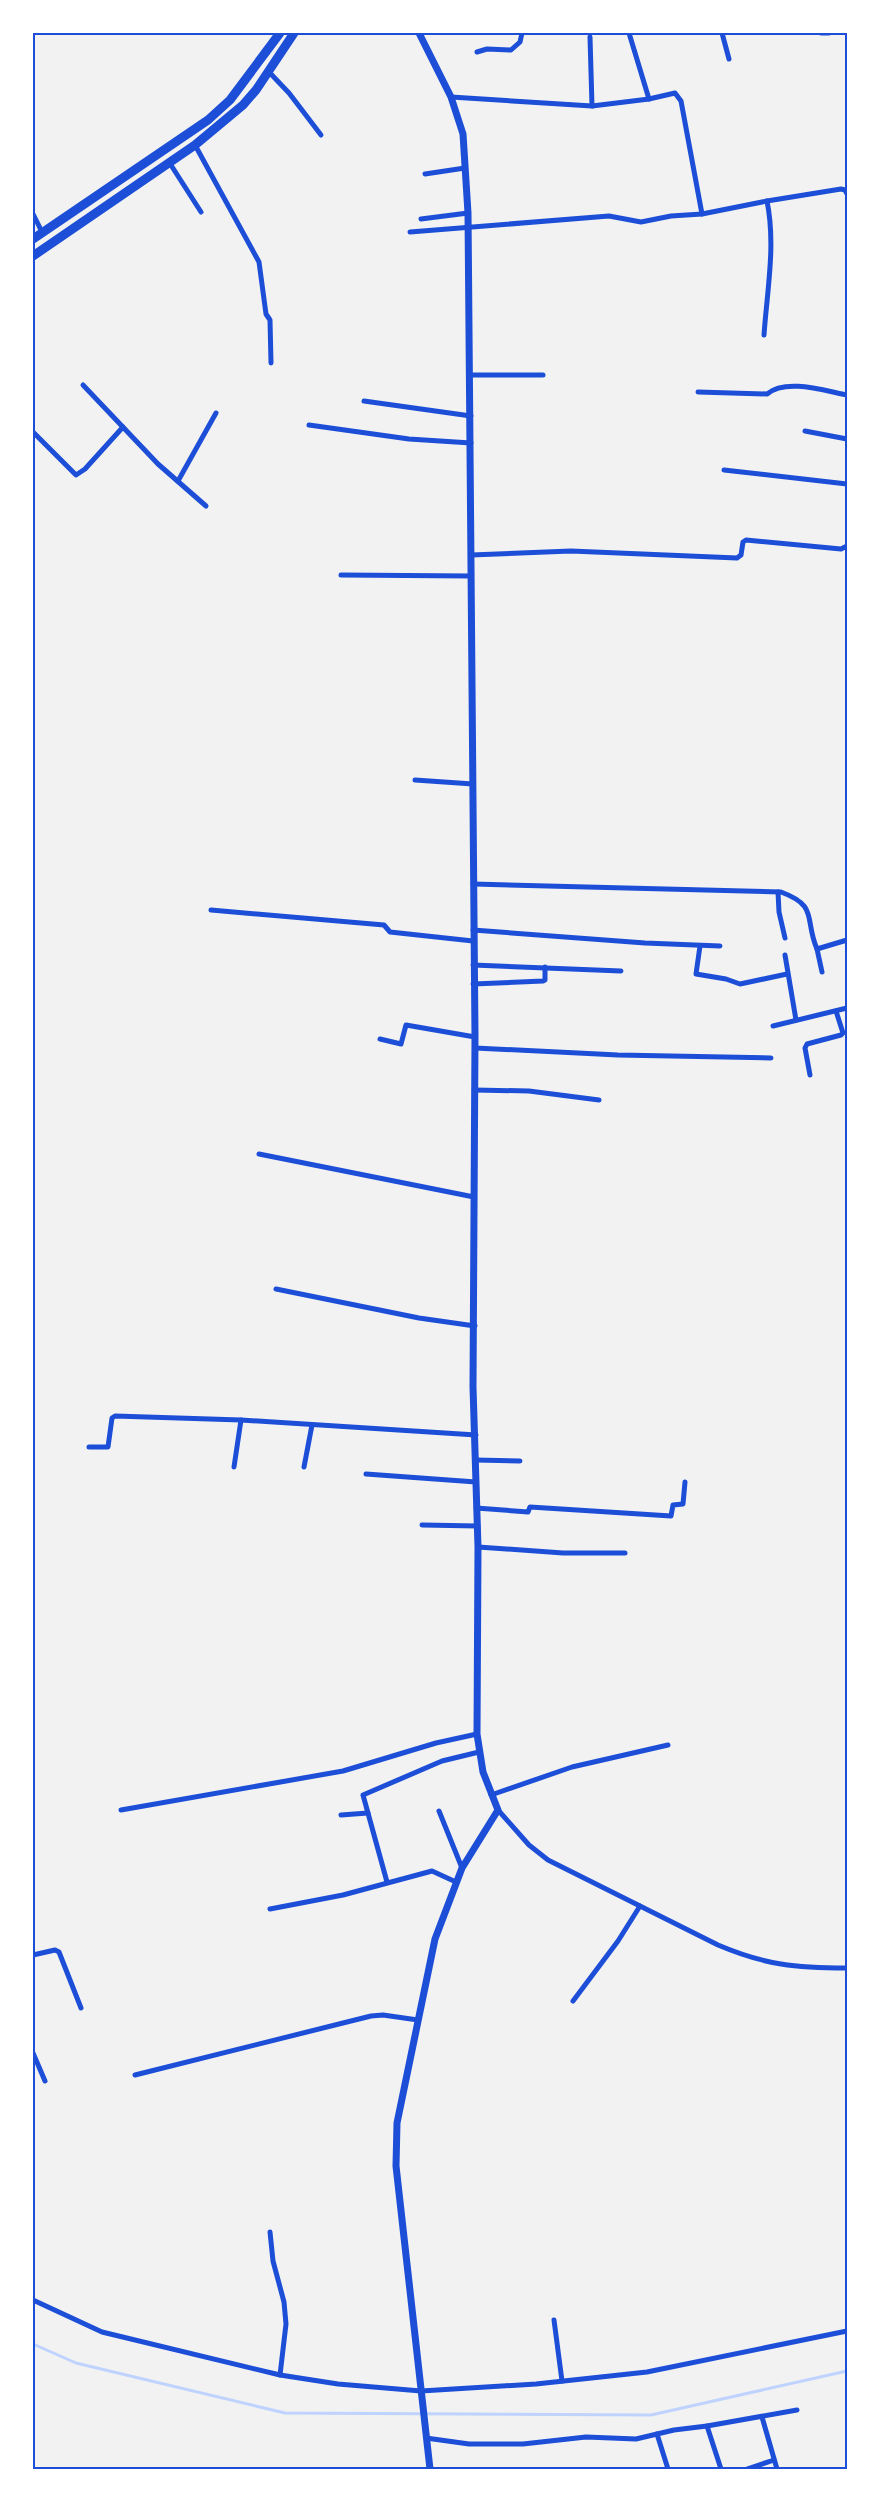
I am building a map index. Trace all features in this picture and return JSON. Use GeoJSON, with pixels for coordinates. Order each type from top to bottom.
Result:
{"type":"FeatureCollection","features":[{"type":"Feature","properties":{"kind":"highway"},"geometry":{"type":"LineString","coordinates":[[33,238],[208,120],[230,100],[280,33]]}},
{"type":"Feature","properties":{"kind":"highway"},"geometry":{"type":"LineString","coordinates":[[33,256],[195,145],[243,105],[269,72],[294,33]]}},
{"type":"Feature","properties":{"kind":"street"},"geometry":{"type":"LineString","coordinates":[[419,33],[451,96],[462,134],[468,213],[471,404],[472,941],[475,1037],[475,1460],[478,1526],[477,1734],[483,1772],[498,1810],[529,1845],[549,1860],[744,1956],[777,1965],[801,1968],[847,1968]]}},
{"type":"Feature","properties":{"kind":"street"},"geometry":{"type":"LineString","coordinates":[[477,52],[487,49],[512,50],[520,42],[522,33]]}},
{"type":"Feature","properties":{"kind":"street"},"geometry":{"type":"LineString","coordinates":[[629,33],[649,99]]}},
{"type":"Feature","properties":{"kind":"street"},"geometry":{"type":"LineString","coordinates":[[722,33],[729,59]]}},
{"type":"Feature","properties":{"kind":"street"},"geometry":{"type":"LineString","coordinates":[[821,33],[829,33]]}},
{"type":"Feature","properties":{"kind":"street"},"geometry":{"type":"LineString","coordinates":[[590,37],[592,106]]}},
{"type":"Feature","properties":{"kind":"street"},"geometry":{"type":"LineString","coordinates":[[269,72],[289,93],[321,135]]}},
{"type":"Feature","properties":{"kind":"street"},"geometry":{"type":"LineString","coordinates":[[451,96],[592,106],[649,99],[675,93],[679,96],[702,214]]}},
{"type":"Feature","properties":{"kind":"street"},"geometry":{"type":"LineString","coordinates":[[195,145],[259,262],[266,314],[270,320],[271,363]]}},
{"type":"Feature","properties":{"kind":"street"},"geometry":{"type":"LineString","coordinates":[[169,162],[201,212]]}},
{"type":"Feature","properties":{"kind":"street"},"geometry":{"type":"LineString","coordinates":[[425,174],[465,168]]}},
{"type":"Feature","properties":{"kind":"street"},"geometry":{"type":"LineString","coordinates":[[410,232],[609,216],[641,222],[671,216],[702,214],[841,189],[847,194]]}},
{"type":"Feature","properties":{"kind":"street"},"geometry":{"type":"LineString","coordinates":[[764,335],[770,262],[767,201]]}},
{"type":"Feature","properties":{"kind":"street"},"geometry":{"type":"LineString","coordinates":[[421,219],[468,213]]}},
{"type":"Feature","properties":{"kind":"street"},"geometry":{"type":"LineString","coordinates":[[33,214],[42,232]]}},
{"type":"Feature","properties":{"kind":"street"},"geometry":{"type":"LineString","coordinates":[[470,377],[543,375]]}},
{"type":"Feature","properties":{"kind":"street"},"geometry":{"type":"LineString","coordinates":[[83,385],[123,427],[206,506]]}},
{"type":"Feature","properties":{"kind":"street"},"geometry":{"type":"LineString","coordinates":[[698,392],[767,394],[773,388],[796,386],[847,395]]}},
{"type":"Feature","properties":{"kind":"street"},"geometry":{"type":"LineString","coordinates":[[364,401],[471,416]]}},
{"type":"Feature","properties":{"kind":"street"},"geometry":{"type":"LineString","coordinates":[[178,481],[216,413]]}},
{"type":"Feature","properties":{"kind":"street"},"geometry":{"type":"LineString","coordinates":[[309,425],[409,439],[471,443]]}},
{"type":"Feature","properties":{"kind":"street"},"geometry":{"type":"LineString","coordinates":[[33,432],[76,475],[93,461],[123,427]]}},
{"type":"Feature","properties":{"kind":"street"},"geometry":{"type":"LineString","coordinates":[[806,430],[847,439]]}},
{"type":"Feature","properties":{"kind":"street"},"geometry":{"type":"LineString","coordinates":[[724,470],[847,484]]}},
{"type":"Feature","properties":{"kind":"street"},"geometry":{"type":"LineString","coordinates":[[471,555],[571,551],[737,558],[741,555],[742,542],[746,540],[842,549],[847,546]]}},
{"type":"Feature","properties":{"kind":"street"},"geometry":{"type":"LineString","coordinates":[[342,575],[471,576]]}},
{"type":"Feature","properties":{"kind":"street"},"geometry":{"type":"LineString","coordinates":[[415,780],[473,784]]}},
{"type":"Feature","properties":{"kind":"street"},"geometry":{"type":"LineString","coordinates":[[473,885],[777,892],[796,897],[805,904],[822,972]]}},
{"type":"Feature","properties":{"kind":"street"},"geometry":{"type":"LineString","coordinates":[[777,892],[785,938]]}},
{"type":"Feature","properties":{"kind":"street"},"geometry":{"type":"LineString","coordinates":[[211,910],[384,925],[390,932],[472,941]]}},
{"type":"Feature","properties":{"kind":"street"},"geometry":{"type":"LineString","coordinates":[[473,930],[720,946]]}},
{"type":"Feature","properties":{"kind":"street"},"geometry":{"type":"LineString","coordinates":[[817,949],[847,940]]}},
{"type":"Feature","properties":{"kind":"street"},"geometry":{"type":"LineString","coordinates":[[700,946],[696,974],[740,984],[787,974]]}},
{"type":"Feature","properties":{"kind":"street"},"geometry":{"type":"LineString","coordinates":[[785,956],[796,1020]]}},
{"type":"Feature","properties":{"kind":"street"},"geometry":{"type":"LineString","coordinates":[[473,965],[621,971]]}},
{"type":"Feature","properties":{"kind":"street"},"geometry":{"type":"LineString","coordinates":[[473,984],[543,981],[545,980],[545,967]]}},
{"type":"Feature","properties":{"kind":"street"},"geometry":{"type":"LineString","coordinates":[[772,1026],[847,1008]]}},
{"type":"Feature","properties":{"kind":"street"},"geometry":{"type":"LineString","coordinates":[[810,1074],[805,1048],[807,1044],[843,1033],[836,1011]]}},
{"type":"Feature","properties":{"kind":"street"},"geometry":{"type":"LineString","coordinates":[[380,1039],[401,1044],[406,1025],[475,1037]]}},
{"type":"Feature","properties":{"kind":"street"},"geometry":{"type":"LineString","coordinates":[[475,1048],[618,1055],[771,1058]]}},
{"type":"Feature","properties":{"kind":"street"},"geometry":{"type":"LineString","coordinates":[[474,1090],[529,1091],[599,1100]]}},
{"type":"Feature","properties":{"kind":"street"},"geometry":{"type":"LineString","coordinates":[[259,1154],[474,1197]]}},
{"type":"Feature","properties":{"kind":"street"},"geometry":{"type":"LineString","coordinates":[[276,1289],[419,1318],[475,1326]]}},
{"type":"Feature","properties":{"kind":"street"},"geometry":{"type":"LineString","coordinates":[[89,1447],[108,1447],[112,1418],[115,1416],[241,1420],[476,1435]]}},
{"type":"Feature","properties":{"kind":"street"},"geometry":{"type":"LineString","coordinates":[[234,1467],[241,1420]]}},
{"type":"Feature","properties":{"kind":"street"},"geometry":{"type":"LineString","coordinates":[[304,1467],[312,1425]]}},
{"type":"Feature","properties":{"kind":"street"},"geometry":{"type":"LineString","coordinates":[[475,1460],[520,1461]]}},
{"type":"Feature","properties":{"kind":"street"},"geometry":{"type":"LineString","coordinates":[[366,1474],[476,1482]]}},
{"type":"Feature","properties":{"kind":"street"},"geometry":{"type":"LineString","coordinates":[[476,1508],[528,1512],[530,1507],[671,1516],[674,1504],[683,1504],[685,1482]]}},
{"type":"Feature","properties":{"kind":"street"},"geometry":{"type":"LineString","coordinates":[[422,1526],[478,1526]]}},
{"type":"Feature","properties":{"kind":"street"},"geometry":{"type":"LineString","coordinates":[[478,1547],[563,1557],[625,1553]]}},
{"type":"Feature","properties":{"kind":"street"},"geometry":{"type":"LineString","coordinates":[[121,1810],[343,1771],[436,1743],[477,1734]]}},
{"type":"Feature","properties":{"kind":"street"},"geometry":{"type":"LineString","coordinates":[[491,1795],[572,1767],[668,1745]]}},
{"type":"Feature","properties":{"kind":"street"},"geometry":{"type":"LineString","coordinates":[[387,1882],[363,1795],[442,1761],[479,1752]]}},
{"type":"Feature","properties":{"kind":"street"},"geometry":{"type":"LineString","coordinates":[[430,2469],[396,2166],[397,2123],[435,1939],[462,1868],[498,1810]]}},
{"type":"Feature","properties":{"kind":"street"},"geometry":{"type":"LineString","coordinates":[[439,1811],[462,1868]]}},
{"type":"Feature","properties":{"kind":"street"},"geometry":{"type":"LineString","coordinates":[[341,1815],[368,1813]]}},
{"type":"Feature","properties":{"kind":"street"},"geometry":{"type":"LineString","coordinates":[[270,1909],[343,1895],[432,1871],[456,1882]]}},
{"type":"Feature","properties":{"kind":"street"},"geometry":{"type":"LineString","coordinates":[[573,2001],[618,1941],[640,1906]]}},
{"type":"Feature","properties":{"kind":"street"},"geometry":{"type":"LineString","coordinates":[[33,1955],[56,1950],[58,1952],[81,2008]]}},
{"type":"Feature","properties":{"kind":"street"},"geometry":{"type":"LineString","coordinates":[[135,2075],[371,2016],[383,2015],[418,2020]]}},
{"type":"Feature","properties":{"kind":"street"},"geometry":{"type":"LineString","coordinates":[[33,2053],[45,2081]]}},
{"type":"Feature","properties":{"kind":"street"},"geometry":{"type":"LineString","coordinates":[[270,2232],[273,2261],[284,2302],[286,2324],[280,2375]]}},
{"type":"Feature","properties":{"kind":"street"},"geometry":{"type":"LineString","coordinates":[[33,2300],[102,2332],[280,2375],[338,2384],[421,2391],[562,2381],[647,2372],[847,2331]]}},
{"type":"Feature","properties":{"kind":"street"},"geometry":{"type":"LineString","coordinates":[[554,2320],[562,2381]]}},
{"type":"Feature","properties":{"kind":"street"},"geometry":{"type":"LineString","coordinates":[[426,2437],[469,2444],[523,2444],[586,2437],[636,2439],[796,2410]]}},
{"type":"Feature","properties":{"kind":"street"},"geometry":{"type":"LineString","coordinates":[[762,2416],[777,2469]]}},
{"type":"Feature","properties":{"kind":"street"},"geometry":{"type":"LineString","coordinates":[[707,2426],[721,2469]]}},
{"type":"Feature","properties":{"kind":"street"},"geometry":{"type":"LineString","coordinates":[[656,2434],[668,2469]]}},
{"type":"Feature","properties":{"kind":"street"},"geometry":{"type":"LineString","coordinates":[[747,2469],[774,2460]]}},
{"type":"Feature","properties":{"kind":"waterway"},"geometry":{"type":"LineString","coordinates":[[33,2344],[76,2363],[285,2413],[651,2415],[847,2371]]}}]}
